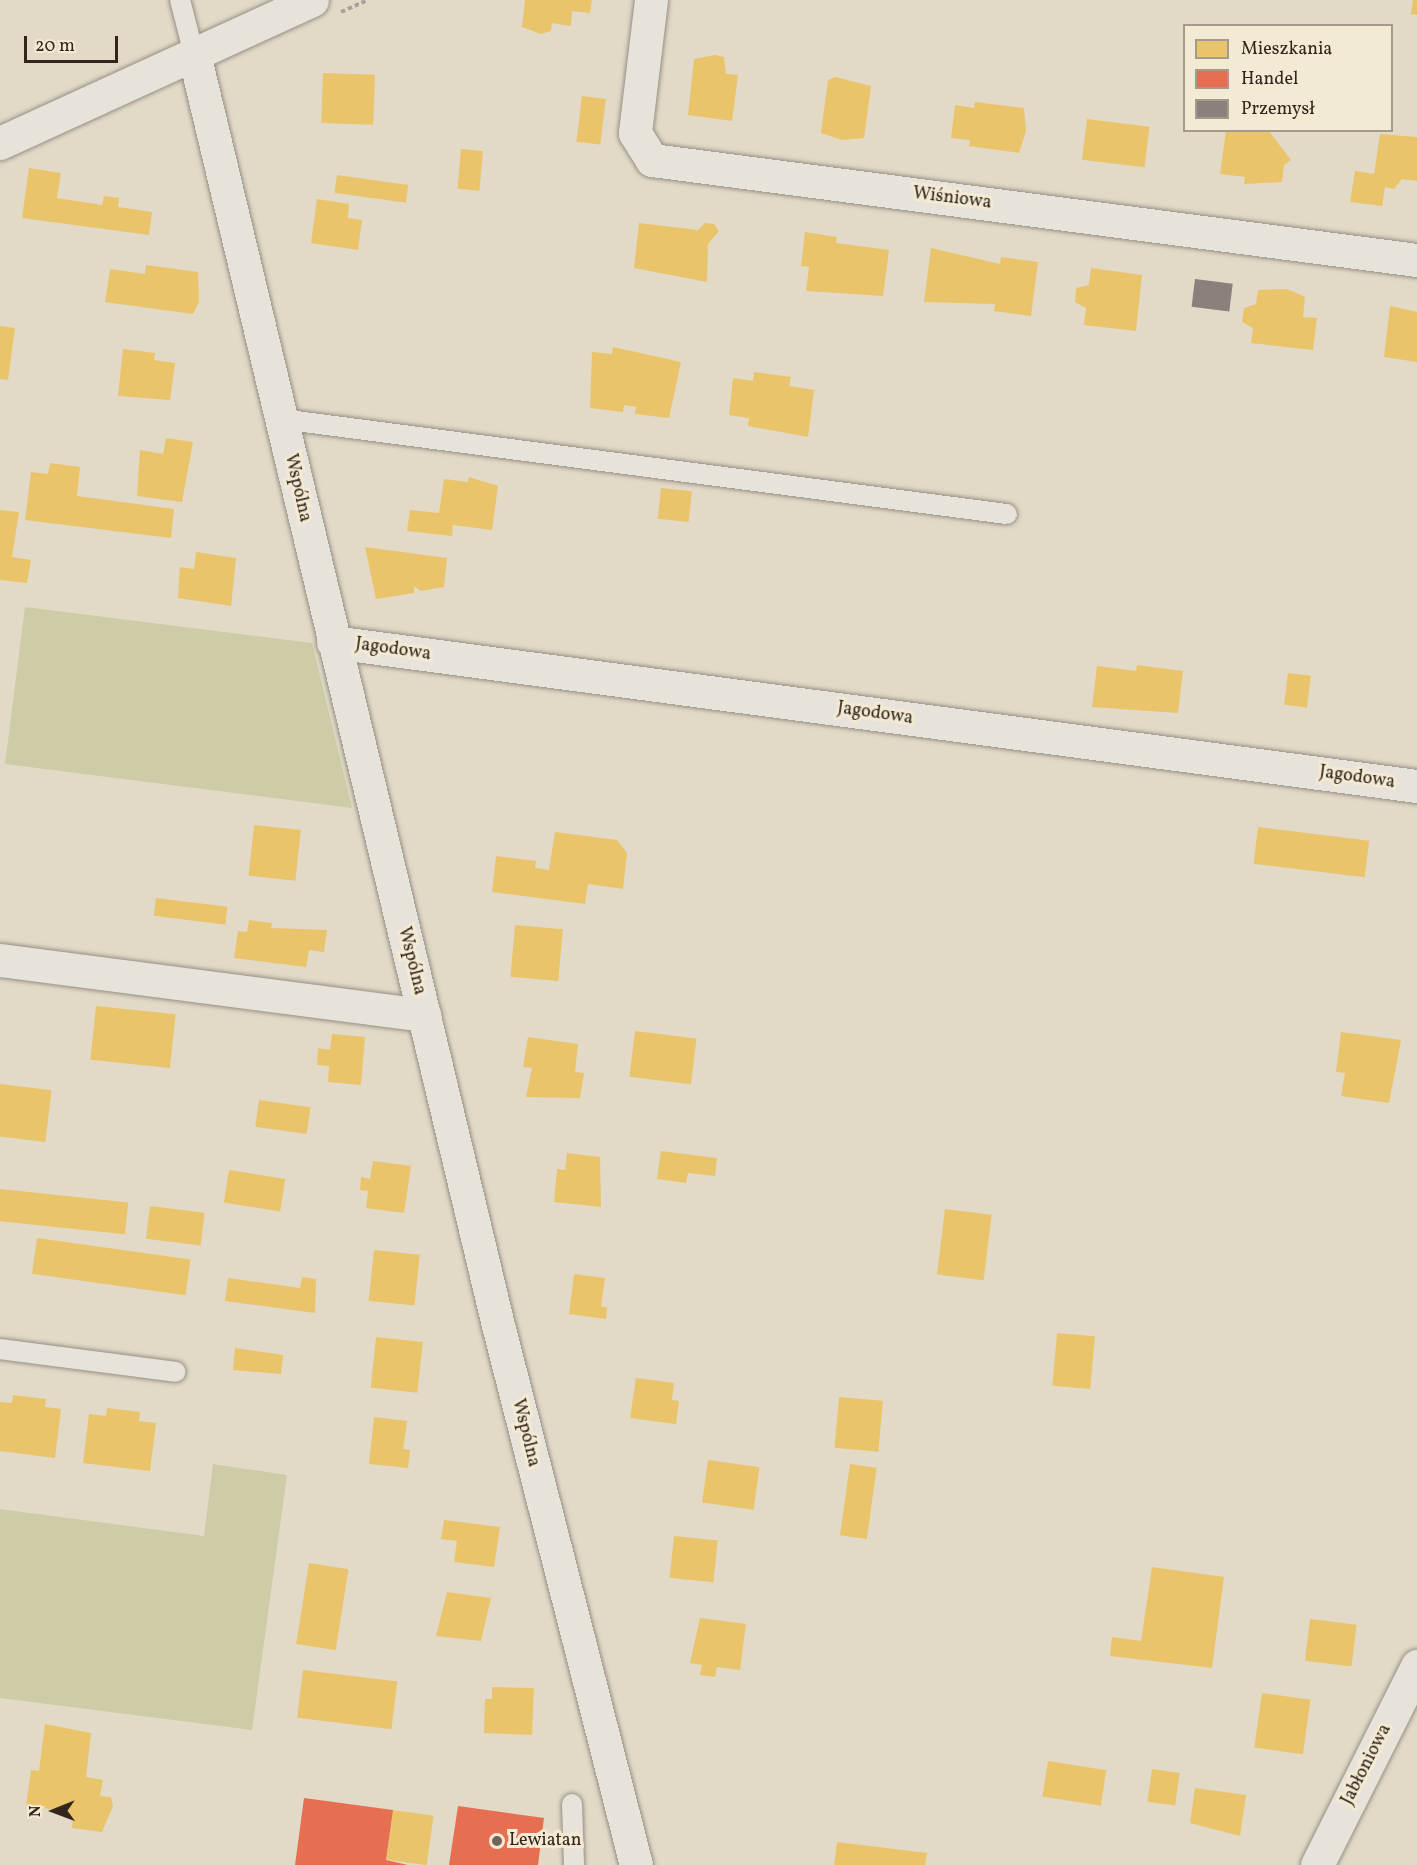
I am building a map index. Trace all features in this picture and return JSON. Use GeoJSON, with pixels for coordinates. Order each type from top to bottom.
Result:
{"type":"FeatureCollection","features":[{"type":"Feature","properties":{"kind":"street"},"geometry":{"type":"LineString","coordinates":[[0,143],[312,0]]}},
{"type":"Feature","properties":{"kind":"street","name":"Wiśniowa"},"geometry":{"type":"LineString","coordinates":[[651,0],[635,133],[652,160],[1417,260]]}},
{"type":"Feature","properties":{"kind":"street","name":"Wspólna"},"geometry":{"type":"LineString","coordinates":[[194,54],[424,1015],[636,1865]]}},
{"type":"Feature","properties":{"kind":"street","name":"Jagodowa"},"geometry":{"type":"LineString","coordinates":[[333,642],[1417,786]]}},
{"type":"Feature","properties":{"kind":"street"},"geometry":{"type":"LineString","coordinates":[[0,960],[424,1015]]}},
{"type":"Feature","properties":{"kind":"street","name":"Jabłoniowa"},"geometry":{"type":"LineString","coordinates":[[1317,1865],[1417,1666]]}},
{"type":"Feature","properties":{"kind":"lane"},"geometry":{"type":"LineString","coordinates":[[180,0],[194,54]]}},
{"type":"Feature","properties":{"kind":"lane"},"geometry":{"type":"LineString","coordinates":[[281,419],[1007,514]]}},
{"type":"Feature","properties":{"kind":"lane"},"geometry":{"type":"LineString","coordinates":[[0,1349],[176,1372]]}},
{"type":"Feature","properties":{"kind":"lane"},"geometry":{"type":"LineString","coordinates":[[572,1804],[574,1865]]}},
{"type":"Feature","properties":{"kind":"shaded area"},"geometry":{"type":"Polygon","coordinates":[[[25,607],[312,643],[352,808],[5,764],[25,607]]]}},
{"type":"Feature","properties":{"kind":"shaded area"},"geometry":{"type":"Polygon","coordinates":[[[213,1464],[287,1475],[252,1730],[0,1698],[0,1509],[204,1536],[213,1464]]]}},
{"type":"Feature","properties":{"kind":"building: Mieszkania"},"geometry":{"type":"Polygon","coordinates":[[[525,0],[592,0],[590,13],[572,11],[571,26],[552,23],[551,31],[541,34],[522,27],[525,0]]]}},
{"type":"Feature","properties":{"kind":"building: Mieszkania"},"geometry":{"type":"Polygon","coordinates":[[[1413,0],[1417,0],[1417,15],[1411,14],[1413,0]]]}},
{"type":"Feature","properties":{"kind":"building: Mieszkania"},"geometry":{"type":"Polygon","coordinates":[[[715,55],[724,57],[726,74],[738,75],[732,121],[688,115],[694,59],[715,55]]]}},
{"type":"Feature","properties":{"kind":"building: Mieszkania"},"geometry":{"type":"Polygon","coordinates":[[[323,73],[375,75],[373,125],[321,123],[323,73]]]}},
{"type":"Feature","properties":{"kind":"building: Mieszkania"},"geometry":{"type":"Polygon","coordinates":[[[835,77],[871,86],[864,138],[842,140],[821,133],[828,80],[835,77]]]}},
{"type":"Feature","properties":{"kind":"building: Mieszkania"},"geometry":{"type":"Polygon","coordinates":[[[582,96],[606,99],[600,145],[576,142],[582,96]]]}},
{"type":"Feature","properties":{"kind":"building: Mieszkania"},"geometry":{"type":"Polygon","coordinates":[[[975,102],[1024,108],[1026,131],[1019,153],[969,146],[970,140],[951,138],[955,105],[974,108],[975,102]]]}},
{"type":"Feature","properties":{"kind":"building: Mieszkania"},"geometry":{"type":"Polygon","coordinates":[[[1087,119],[1150,127],[1145,167],[1082,160],[1087,119]]]}},
{"type":"Feature","properties":{"kind":"building: Mieszkania"},"geometry":{"type":"Polygon","coordinates":[[[1226,132],[1270,132],[1291,160],[1284,165],[1282,182],[1244,184],[1245,177],[1220,174],[1226,132]]]}},
{"type":"Feature","properties":{"kind":"building: Mieszkania"},"geometry":{"type":"Polygon","coordinates":[[[1380,134],[1417,137],[1417,181],[1402,179],[1394,189],[1385,187],[1382,206],[1350,202],[1355,171],[1374,174],[1380,134]]]}},
{"type":"Feature","properties":{"kind":"building: Mieszkania"},"geometry":{"type":"Polygon","coordinates":[[[461,149],[483,151],[479,191],[458,189],[461,149]]]}},
{"type":"Feature","properties":{"kind":"building: Mieszkania"},"geometry":{"type":"Polygon","coordinates":[[[29,168],[61,173],[57,198],[102,205],[104,196],[119,198],[118,207],[152,212],[149,235],[22,218],[29,168]]]}},
{"type":"Feature","properties":{"kind":"building: Mieszkania"},"geometry":{"type":"Polygon","coordinates":[[[337,175],[408,185],[406,203],[334,193],[337,175]]]}},
{"type":"Feature","properties":{"kind":"building: Mieszkania"},"geometry":{"type":"Polygon","coordinates":[[[317,199],[349,204],[348,218],[362,220],[358,250],[311,243],[317,199]]]}},
{"type":"Feature","properties":{"kind":"building: Mieszkania"},"geometry":{"type":"Polygon","coordinates":[[[639,223],[698,230],[705,223],[714,224],[719,231],[708,244],[707,282],[634,268],[639,223]]]}},
{"type":"Feature","properties":{"kind":"building: Mieszkania"},"geometry":{"type":"Polygon","coordinates":[[[805,232],[837,237],[836,243],[889,250],[883,296],[806,291],[809,267],[801,266],[805,232]]]}},
{"type":"Feature","properties":{"kind":"building: Mieszkania"},"geometry":{"type":"Polygon","coordinates":[[[931,248],[1000,264],[1001,257],[1038,262],[1031,316],[994,311],[995,304],[924,302],[931,248]]]}},
{"type":"Feature","properties":{"kind":"building: Mieszkania"},"geometry":{"type":"Polygon","coordinates":[[[146,265],[198,272],[199,302],[193,314],[105,302],[110,269],[145,274],[146,265]]]}},
{"type":"Feature","properties":{"kind":"building: Mieszkania"},"geometry":{"type":"Polygon","coordinates":[[[1091,268],[1142,275],[1136,331],[1084,325],[1086,308],[1075,302],[1076,288],[1089,285],[1091,268]]]}},
{"type":"Feature","properties":{"kind":"building: Mieszkania"},"geometry":{"type":"Polygon","coordinates":[[[1287,289],[1305,297],[1303,317],[1317,318],[1313,350],[1251,343],[1253,328],[1242,322],[1244,308],[1256,304],[1258,290],[1287,289]]]}},
{"type":"Feature","properties":{"kind":"building: Mieszkania"},"geometry":{"type":"Polygon","coordinates":[[[1390,306],[1417,312],[1417,362],[1384,357],[1390,306]]]}},
{"type":"Feature","properties":{"kind":"building: Mieszkania"},"geometry":{"type":"Polygon","coordinates":[[[0,326],[15,328],[8,380],[0,379],[0,326]]]}},
{"type":"Feature","properties":{"kind":"building: Mieszkania"},"geometry":{"type":"Polygon","coordinates":[[[613,347],[681,362],[669,418],[635,414],[636,407],[624,405],[623,412],[590,408],[592,352],[612,354],[613,347]]]}},
{"type":"Feature","properties":{"kind":"building: Mieszkania"},"geometry":{"type":"Polygon","coordinates":[[[123,349],[155,353],[154,360],[175,363],[170,400],[118,396],[123,349]]]}},
{"type":"Feature","properties":{"kind":"building: Mieszkania"},"geometry":{"type":"Polygon","coordinates":[[[754,372],[791,377],[789,386],[814,390],[808,437],[748,426],[749,418],[729,415],[733,378],[753,381],[754,372]]]}},
{"type":"Feature","properties":{"kind":"building: Mieszkania"},"geometry":{"type":"Polygon","coordinates":[[[166,438],[193,442],[182,502],[137,496],[140,450],[163,454],[166,438]]]}},
{"type":"Feature","properties":{"kind":"building: Mieszkania"},"geometry":{"type":"Polygon","coordinates":[[[50,463],[80,467],[77,496],[174,509],[171,538],[25,520],[31,472],[48,474],[50,463]]]}},
{"type":"Feature","properties":{"kind":"building: Mieszkania"},"geometry":{"type":"Polygon","coordinates":[[[469,477],[498,486],[492,530],[453,525],[452,536],[407,531],[410,510],[439,513],[444,479],[468,482],[469,477]]]}},
{"type":"Feature","properties":{"kind":"building: Mieszkania"},"geometry":{"type":"Polygon","coordinates":[[[661,488],[692,491],[689,522],[658,519],[661,488]]]}},
{"type":"Feature","properties":{"kind":"building: Mieszkania"},"geometry":{"type":"Polygon","coordinates":[[[0,510],[19,512],[12,557],[31,560],[27,583],[0,580],[0,510]]]}},
{"type":"Feature","properties":{"kind":"building: Mieszkania"},"geometry":{"type":"Polygon","coordinates":[[[365,547],[447,558],[444,587],[421,591],[414,586],[414,593],[376,599],[365,547]]]}},
{"type":"Feature","properties":{"kind":"building: Mieszkania"},"geometry":{"type":"Polygon","coordinates":[[[196,552],[236,558],[231,606],[178,598],[180,567],[194,569],[196,552]]]}},
{"type":"Feature","properties":{"kind":"building: Mieszkania"},"geometry":{"type":"Polygon","coordinates":[[[1137,665],[1183,671],[1178,713],[1092,707],[1097,666],[1136,671],[1137,665]]]}},
{"type":"Feature","properties":{"kind":"building: Mieszkania"},"geometry":{"type":"Polygon","coordinates":[[[1288,673],[1311,676],[1307,708],[1284,705],[1288,673]]]}},
{"type":"Feature","properties":{"kind":"building: Mieszkania"},"geometry":{"type":"Polygon","coordinates":[[[254,825],[301,830],[295,881],[249,876],[254,825]]]}},
{"type":"Feature","properties":{"kind":"building: Mieszkania"},"geometry":{"type":"Polygon","coordinates":[[[1258,827],[1369,841],[1365,877],[1253,864],[1258,827]]]}},
{"type":"Feature","properties":{"kind":"building: Mieszkania"},"geometry":{"type":"Polygon","coordinates":[[[555,832],[617,840],[627,853],[623,889],[588,884],[585,904],[492,892],[496,856],[536,861],[535,868],[549,870],[555,832]]]}},
{"type":"Feature","properties":{"kind":"building: Mieszkania"},"geometry":{"type":"Polygon","coordinates":[[[156,898],[227,907],[225,925],[154,916],[156,898]]]}},
{"type":"Feature","properties":{"kind":"building: Mieszkania"},"geometry":{"type":"Polygon","coordinates":[[[249,920],[272,923],[271,928],[327,930],[324,952],[309,950],[306,967],[234,958],[238,931],[247,932],[249,920]]]}},
{"type":"Feature","properties":{"kind":"building: Mieszkania"},"geometry":{"type":"Polygon","coordinates":[[[515,925],[563,929],[558,981],[510,977],[515,925]]]}},
{"type":"Feature","properties":{"kind":"building: Mieszkania"},"geometry":{"type":"Polygon","coordinates":[[[96,1006],[176,1014],[170,1068],[90,1060],[96,1006]]]}},
{"type":"Feature","properties":{"kind":"building: Mieszkania"},"geometry":{"type":"Polygon","coordinates":[[[635,1031],[697,1039],[691,1084],[629,1077],[635,1031]]]}},
{"type":"Feature","properties":{"kind":"building: Mieszkania"},"geometry":{"type":"Polygon","coordinates":[[[1341,1032],[1401,1040],[1389,1103],[1341,1096],[1345,1073],[1336,1072],[1341,1032]]]}},
{"type":"Feature","properties":{"kind":"building: Mieszkania"},"geometry":{"type":"Polygon","coordinates":[[[332,1034],[365,1037],[361,1085],[328,1082],[329,1066],[317,1065],[318,1048],[330,1050],[332,1034]]]}},
{"type":"Feature","properties":{"kind":"building: Mieszkania"},"geometry":{"type":"Polygon","coordinates":[[[528,1037],[578,1044],[575,1072],[584,1073],[580,1098],[526,1097],[532,1068],[523,1067],[528,1037]]]}},
{"type":"Feature","properties":{"kind":"building: Mieszkania"},"geometry":{"type":"Polygon","coordinates":[[[0,1084],[52,1090],[45,1142],[0,1136],[0,1084]]]}},
{"type":"Feature","properties":{"kind":"building: Mieszkania"},"geometry":{"type":"Polygon","coordinates":[[[259,1100],[310,1107],[307,1134],[255,1127],[259,1100]]]}},
{"type":"Feature","properties":{"kind":"building: Mieszkania"},"geometry":{"type":"Polygon","coordinates":[[[661,1151],[717,1158],[715,1176],[688,1173],[686,1183],[657,1179],[661,1151]]]}},
{"type":"Feature","properties":{"kind":"building: Mieszkania"},"geometry":{"type":"Polygon","coordinates":[[[567,1153],[600,1157],[601,1207],[554,1202],[557,1169],[565,1170],[567,1153]]]}},
{"type":"Feature","properties":{"kind":"building: Mieszkania"},"geometry":{"type":"Polygon","coordinates":[[[373,1161],[411,1166],[404,1213],[366,1208],[368,1191],[360,1190],[361,1177],[370,1179],[373,1161]]]}},
{"type":"Feature","properties":{"kind":"building: Mieszkania"},"geometry":{"type":"Polygon","coordinates":[[[229,1170],[285,1179],[280,1212],[224,1203],[229,1170]]]}},
{"type":"Feature","properties":{"kind":"building: Mieszkania"},"geometry":{"type":"Polygon","coordinates":[[[0,1189],[128,1202],[125,1234],[0,1221],[0,1189]]]}},
{"type":"Feature","properties":{"kind":"building: Mieszkania"},"geometry":{"type":"Polygon","coordinates":[[[150,1206],[205,1213],[201,1245],[146,1239],[150,1206]]]}},
{"type":"Feature","properties":{"kind":"building: Mieszkania"},"geometry":{"type":"Polygon","coordinates":[[[945,1209],[992,1215],[984,1280],[937,1275],[945,1209]]]}},
{"type":"Feature","properties":{"kind":"building: Mieszkania"},"geometry":{"type":"Polygon","coordinates":[[[37,1238],[190,1260],[185,1295],[32,1274],[37,1238]]]}},
{"type":"Feature","properties":{"kind":"building: Mieszkania"},"geometry":{"type":"Polygon","coordinates":[[[374,1250],[420,1255],[414,1306],[369,1301],[374,1250]]]}},
{"type":"Feature","properties":{"kind":"building: Mieszkania"},"geometry":{"type":"Polygon","coordinates":[[[574,1274],[605,1278],[601,1307],[607,1307],[606,1319],[569,1314],[574,1274]]]}},
{"type":"Feature","properties":{"kind":"building: Mieszkania"},"geometry":{"type":"Polygon","coordinates":[[[302,1277],[316,1279],[315,1313],[225,1301],[228,1278],[300,1288],[302,1277]]]}},
{"type":"Feature","properties":{"kind":"building: Mieszkania"},"geometry":{"type":"Polygon","coordinates":[[[1057,1333],[1095,1336],[1090,1389],[1052,1386],[1057,1333]]]}},
{"type":"Feature","properties":{"kind":"building: Mieszkania"},"geometry":{"type":"Polygon","coordinates":[[[376,1337],[423,1342],[417,1393],[371,1388],[376,1337]]]}},
{"type":"Feature","properties":{"kind":"building: Mieszkania"},"geometry":{"type":"Polygon","coordinates":[[[235,1348],[283,1355],[281,1374],[233,1370],[235,1348]]]}},
{"type":"Feature","properties":{"kind":"building: Mieszkania"},"geometry":{"type":"Polygon","coordinates":[[[636,1378],[674,1383],[672,1400],[679,1401],[676,1424],[630,1418],[636,1378]]]}},
{"type":"Feature","properties":{"kind":"building: Mieszkania"},"geometry":{"type":"Polygon","coordinates":[[[13,1395],[46,1399],[45,1407],[61,1409],[55,1458],[0,1451],[0,1402],[12,1403],[13,1395]]]}},
{"type":"Feature","properties":{"kind":"building: Mieszkania"},"geometry":{"type":"Polygon","coordinates":[[[839,1397],[883,1401],[878,1452],[835,1448],[839,1397]]]}},
{"type":"Feature","properties":{"kind":"building: Mieszkania"},"geometry":{"type":"Polygon","coordinates":[[[107,1408],[140,1412],[139,1421],[156,1423],[150,1471],[83,1463],[89,1414],[106,1416],[107,1408]]]}},
{"type":"Feature","properties":{"kind":"building: Mieszkania"},"geometry":{"type":"Polygon","coordinates":[[[374,1417],[407,1421],[403,1449],[410,1450],[408,1468],[369,1464],[374,1417]]]}},
{"type":"Feature","properties":{"kind":"building: Mieszkania"},"geometry":{"type":"Polygon","coordinates":[[[708,1460],[759,1467],[754,1510],[702,1503],[708,1460]]]}},
{"type":"Feature","properties":{"kind":"building: Mieszkania"},"geometry":{"type":"Polygon","coordinates":[[[850,1464],[877,1468],[867,1539],[840,1535],[850,1464]]]}},
{"type":"Feature","properties":{"kind":"building: Mieszkania"},"geometry":{"type":"Polygon","coordinates":[[[444,1520],[500,1527],[494,1567],[454,1562],[457,1541],[441,1539],[444,1520]]]}},
{"type":"Feature","properties":{"kind":"building: Mieszkania"},"geometry":{"type":"Polygon","coordinates":[[[674,1536],[718,1541],[713,1582],[670,1578],[674,1536]]]}},
{"type":"Feature","properties":{"kind":"building: Mieszkania"},"geometry":{"type":"Polygon","coordinates":[[[309,1563],[349,1569],[336,1650],[296,1644],[309,1563]]]}},
{"type":"Feature","properties":{"kind":"building: Mieszkania"},"geometry":{"type":"Polygon","coordinates":[[[1152,1567],[1224,1577],[1212,1668],[1110,1656],[1112,1637],[1141,1641],[1152,1567]]]}},
{"type":"Feature","properties":{"kind":"building: Mieszkania"},"geometry":{"type":"Polygon","coordinates":[[[447,1592],[491,1598],[481,1641],[436,1636],[447,1592]]]}},
{"type":"Feature","properties":{"kind":"building: Mieszkania"},"geometry":{"type":"Polygon","coordinates":[[[700,1618],[746,1624],[740,1670],[717,1667],[715,1677],[700,1675],[702,1665],[690,1663],[700,1618]]]}},
{"type":"Feature","properties":{"kind":"building: Mieszkania"},"geometry":{"type":"Polygon","coordinates":[[[1310,1619],[1357,1625],[1352,1666],[1305,1661],[1310,1619]]]}},
{"type":"Feature","properties":{"kind":"building: Mieszkania"},"geometry":{"type":"Polygon","coordinates":[[[303,1670],[397,1682],[391,1729],[297,1718],[303,1670]]]}},
{"type":"Feature","properties":{"kind":"building: Mieszkania"},"geometry":{"type":"Polygon","coordinates":[[[492,1687],[534,1688],[532,1735],[484,1733],[485,1699],[492,1699],[492,1687]]]}},
{"type":"Feature","properties":{"kind":"building: Mieszkania"},"geometry":{"type":"Polygon","coordinates":[[[1262,1693],[1311,1700],[1303,1754],[1254,1747],[1262,1693]]]}},
{"type":"Feature","properties":{"kind":"building: Mieszkania"},"geometry":{"type":"Polygon","coordinates":[[[45,1724],[91,1733],[86,1777],[103,1780],[100,1796],[111,1797],[113,1806],[102,1832],[72,1828],[73,1819],[57,1810],[26,1806],[31,1770],[39,1771],[45,1724]]]}},
{"type":"Feature","properties":{"kind":"building: Mieszkania"},"geometry":{"type":"Polygon","coordinates":[[[1048,1761],[1106,1770],[1101,1806],[1042,1797],[1048,1761]]]}},
{"type":"Feature","properties":{"kind":"building: Mieszkania"},"geometry":{"type":"Polygon","coordinates":[[[1152,1769],[1180,1773],[1175,1806],[1147,1802],[1152,1769]]]}},
{"type":"Feature","properties":{"kind":"building: Mieszkania"},"geometry":{"type":"Polygon","coordinates":[[[1195,1788],[1246,1795],[1240,1836],[1190,1823],[1195,1788]]]}},
{"type":"Feature","properties":{"kind":"building: Mieszkania"},"geometry":{"type":"Polygon","coordinates":[[[393,1810],[434,1816],[427,1865],[386,1860],[393,1810]]]}},
{"type":"Feature","properties":{"kind":"building: Mieszkania"},"geometry":{"type":"Polygon","coordinates":[[[837,1842],[927,1853],[925,1865],[834,1865],[837,1842]]]}},
{"type":"Feature","properties":{"kind":"building: Handel"},"geometry":{"type":"Polygon","coordinates":[[[304,1798],[393,1810],[386,1860],[408,1865],[295,1865],[304,1798]]]}},
{"type":"Feature","properties":{"kind":"building: Handel","name":"Lewiatan"},"geometry":{"type":"Polygon","coordinates":[[[458,1806],[544,1818],[538,1865],[449,1865],[458,1806]]]}},
{"type":"Feature","properties":{"kind":"building: Przemysł"},"geometry":{"type":"Polygon","coordinates":[[[1195,279],[1233,284],[1229,311],[1192,307],[1195,279]]]}},
{"type":"Feature","properties":{"kind":"place","name":"Lewiatan"},"geometry":{"type":"Point","coordinates":[497,1841]}}]}
